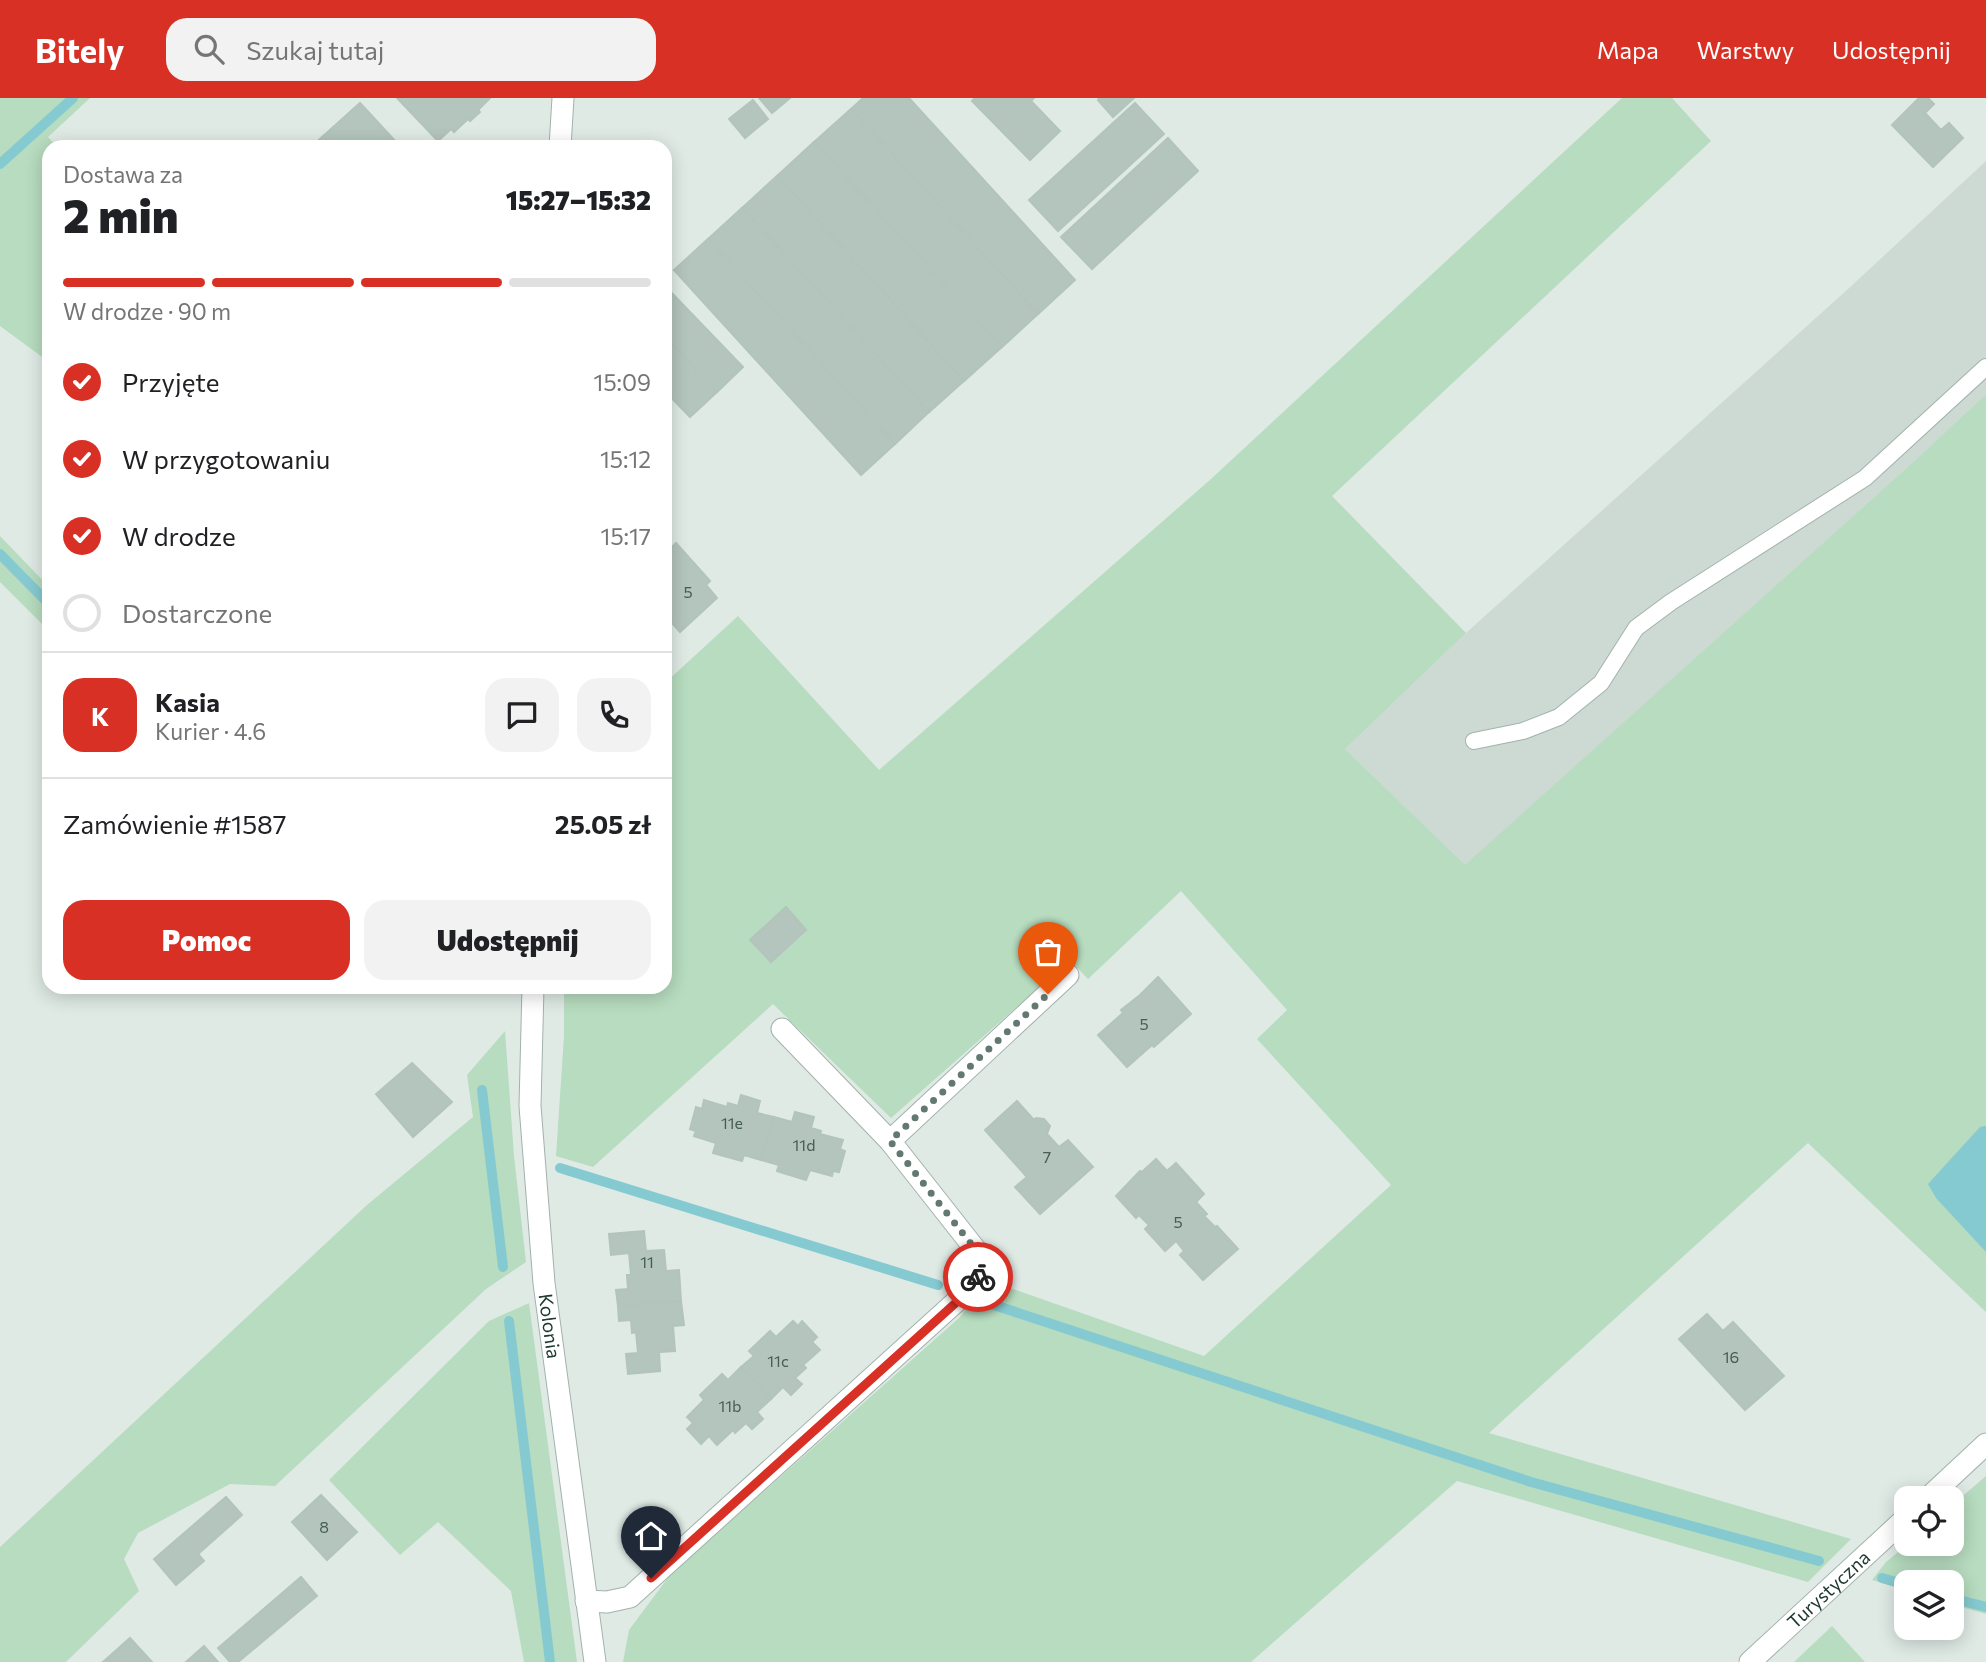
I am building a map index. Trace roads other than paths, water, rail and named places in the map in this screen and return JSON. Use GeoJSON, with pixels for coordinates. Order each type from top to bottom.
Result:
{"type":"FeatureCollection","features":[{"type":"Feature","properties":{"kind":"street"},"geometry":{"type":"LineString","coordinates":[[560,140],[563,98]]}},
{"type":"Feature","properties":{"kind":"street"},"geometry":{"type":"LineString","coordinates":[[890,1141],[1068,975]]}},
{"type":"Feature","properties":{"kind":"street","name":"Kolonia"},"geometry":{"type":"LineString","coordinates":[[533,994],[530,1106],[544,1283],[595,1662]]}},
{"type":"Feature","properties":{"kind":"street"},"geometry":{"type":"LineString","coordinates":[[586,1601],[607,1602],[630,1597],[960,1299],[980,1273],[979,1254],[890,1141],[782,1029]]}},
{"type":"Feature","properties":{"kind":"street"},"geometry":{"type":"LineString","coordinates":[[1941,1486],[1986,1444]]}},
{"type":"Feature","properties":{"kind":"street","name":"Turystyczna"},"geometry":{"type":"LineString","coordinates":[[1750,1662],[1894,1529]]}},
{"type":"Feature","properties":{"kind":"lane"},"geometry":{"type":"LineString","coordinates":[[1474,741],[1523,731],[1559,717],[1601,683],[1636,628],[1671,601],[1865,478],[1986,367]]}},
{"type":"Feature","properties":{"kind":"water"},"geometry":{"type":"Polygon","coordinates":[[[1986,1126],[1986,1252],[1936,1198],[1928,1184],[1980,1127],[1986,1126]]]}},
{"type":"Feature","properties":{"kind":"waterway"},"geometry":{"type":"LineString","coordinates":[[0,164],[73,98]]}},
{"type":"Feature","properties":{"kind":"waterway"},"geometry":{"type":"LineString","coordinates":[[0,554],[42,597]]}},
{"type":"Feature","properties":{"kind":"waterway"},"geometry":{"type":"LineString","coordinates":[[482,1090],[503,1267]]}},
{"type":"Feature","properties":{"kind":"waterway"},"geometry":{"type":"LineString","coordinates":[[560,1168],[938,1285]]}},
{"type":"Feature","properties":{"kind":"waterway"},"geometry":{"type":"LineString","coordinates":[[982,1301],[1531,1482],[1819,1561]]}},
{"type":"Feature","properties":{"kind":"waterway"},"geometry":{"type":"LineString","coordinates":[[509,1321],[550,1662]]}},
{"type":"Feature","properties":{"kind":"waterway"},"geometry":{"type":"LineString","coordinates":[[1882,1578],[1894,1582]]}},
{"type":"Feature","properties":{"kind":"waterway"},"geometry":{"type":"LineString","coordinates":[[1964,1601],[1986,1607]]}}]}
